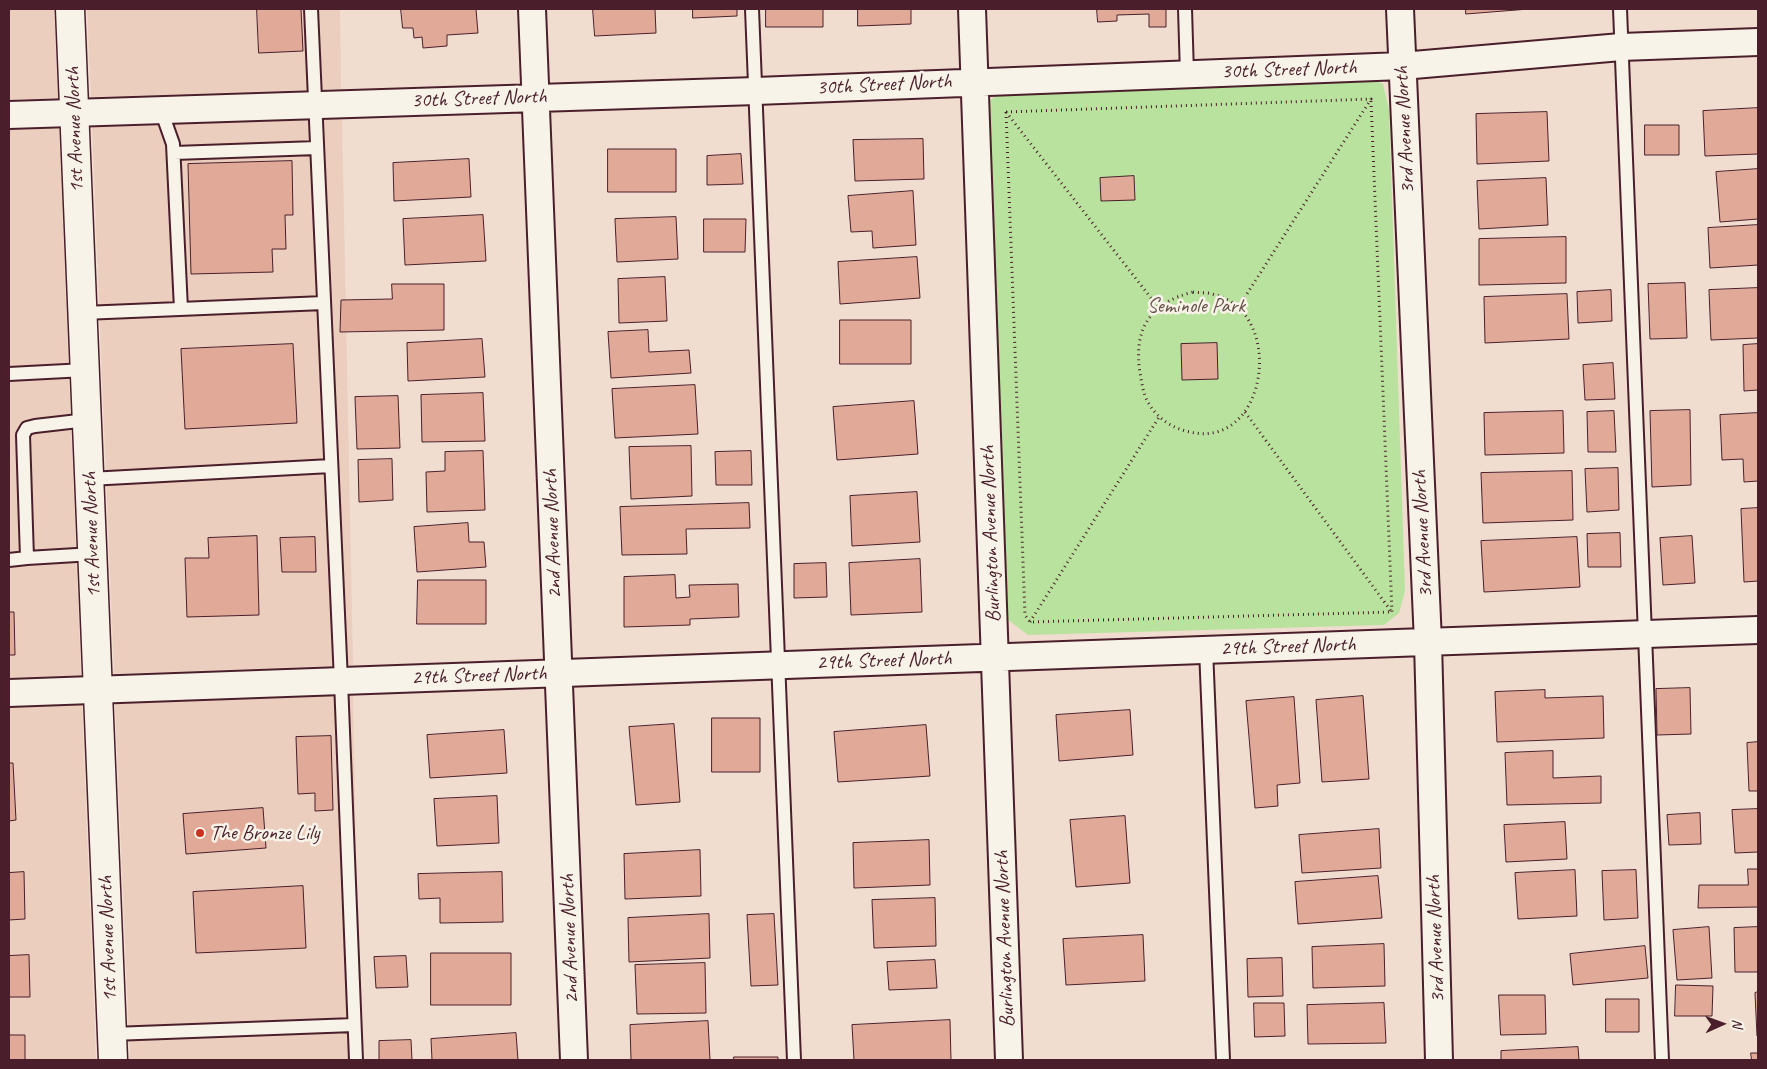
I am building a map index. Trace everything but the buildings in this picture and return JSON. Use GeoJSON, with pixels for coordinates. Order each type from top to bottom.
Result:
{"type":"FeatureCollection","features":[{"type":"Feature","properties":{"kind":"main road","name":"1st Avenue North"},"geometry":{"type":"LineString","coordinates":[[70,9],[113,1047]]}},
{"type":"Feature","properties":{"kind":"street","name":"2nd Avenue North"},"geometry":{"type":"LineString","coordinates":[[532,9],[574,1060]]}},
{"type":"Feature","properties":{"kind":"street","name":"Burlington Avenue North"},"geometry":{"type":"LineString","coordinates":[[972,9],[1009,1060]]}},
{"type":"Feature","properties":{"kind":"street","name":"3rd Avenue North"},"geometry":{"type":"LineString","coordinates":[[1400,9],[1428,642],[1439,1060]]}},
{"type":"Feature","properties":{"kind":"street","name":"30th Street North"},"geometry":{"type":"LineString","coordinates":[[9,116],[535,96],[756,91],[974,81],[1402,66],[1621,47],[1758,42]]}},
{"type":"Feature","properties":{"kind":"street","name":"29th Street North"},"geometry":{"type":"LineString","coordinates":[[9,692],[1758,630]]}},
{"type":"Feature","properties":{"kind":"lane"},"geometry":{"type":"LineString","coordinates":[[311,9],[356,1060]]}},
{"type":"Feature","properties":{"kind":"lane"},"geometry":{"type":"LineString","coordinates":[[752,9],[794,1060]]}},
{"type":"Feature","properties":{"kind":"lane"},"geometry":{"type":"LineString","coordinates":[[1185,9],[1187,74]]}},
{"type":"Feature","properties":{"kind":"lane"},"geometry":{"type":"LineString","coordinates":[[1620,9],[1662,1060]]}},
{"type":"Feature","properties":{"kind":"lane"},"geometry":{"type":"LineString","coordinates":[[161,110],[173,144],[174,153],[181,309]]}},
{"type":"Feature","properties":{"kind":"lane"},"geometry":{"type":"LineString","coordinates":[[174,153],[317,148]]}},
{"type":"Feature","properties":{"kind":"lane"},"geometry":{"type":"LineString","coordinates":[[83,313],[324,303]]}},
{"type":"Feature","properties":{"kind":"lane"},"geometry":{"type":"LineString","coordinates":[[9,374],[85,370]]}},
{"type":"Feature","properties":{"kind":"lane"},"geometry":{"type":"LineString","coordinates":[[27,558],[23,435],[27,428],[34,426],[87,420]]}},
{"type":"Feature","properties":{"kind":"lane"},"geometry":{"type":"LineString","coordinates":[[90,479],[332,466]]}},
{"type":"Feature","properties":{"kind":"lane"},"geometry":{"type":"LineString","coordinates":[[9,560],[92,554]]}},
{"type":"Feature","properties":{"kind":"lane"},"geometry":{"type":"LineString","coordinates":[[1206,650],[1223,1060]]}},
{"type":"Feature","properties":{"kind":"lane"},"geometry":{"type":"LineString","coordinates":[[113,1047],[354,1025]]}},
{"type":"Feature","properties":{"kind":"path"},"geometry":{"type":"LineString","coordinates":[[1006,112],[1371,99]]}},
{"type":"Feature","properties":{"kind":"path"},"geometry":{"type":"LineString","coordinates":[[1238,308],[1371,99]]}},
{"type":"Feature","properties":{"kind":"path"},"geometry":{"type":"LineString","coordinates":[[1371,99],[1392,612]]}},
{"type":"Feature","properties":{"kind":"path"},"geometry":{"type":"LineString","coordinates":[[1006,112],[1158,308]]}},
{"type":"Feature","properties":{"kind":"path"},"geometry":{"type":"LineString","coordinates":[[1006,112],[1025,615],[1030,622]]}},
{"type":"Feature","properties":{"kind":"path"},"geometry":{"type":"LineString","coordinates":[[1193,292],[1213,294],[1231,302],[1238,308],[1245,315],[1255,332],[1259,351],[1259,377],[1255,396],[1245,412],[1231,425],[1213,432],[1203,433],[1194,433],[1175,428],[1159,417],[1148,402],[1138,361],[1139,342],[1145,323],[1158,308],[1174,297],[1193,292]]}},
{"type":"Feature","properties":{"kind":"path"},"geometry":{"type":"LineString","coordinates":[[1245,412],[1392,612]]}},
{"type":"Feature","properties":{"kind":"path"},"geometry":{"type":"LineString","coordinates":[[1030,622],[1159,417]]}},
{"type":"Feature","properties":{"kind":"path"},"geometry":{"type":"LineString","coordinates":[[1030,622],[1392,612]]}},
{"type":"Feature","properties":{"kind":"shaded area"},"geometry":{"type":"Polygon","coordinates":[[[9,9],[54,9],[58,98],[9,100],[9,9]]]}},
{"type":"Feature","properties":{"kind":"shaded area"},"geometry":{"type":"Polygon","coordinates":[[[87,9],[340,9],[341,89],[91,97],[87,9]]]}},
{"type":"Feature","properties":{"kind":"shaded area"},"geometry":{"type":"Polygon","coordinates":[[[342,119],[353,665],[114,674],[92,127],[342,119]]]}},
{"type":"Feature","properties":{"kind":"shaded area"},"geometry":{"type":"Polygon","coordinates":[[[59,128],[81,675],[9,678],[9,130],[59,128]]]}},
{"type":"Feature","properties":{"kind":"shaded area"},"geometry":{"type":"Polygon","coordinates":[[[353,695],[360,1060],[130,1060],[115,704],[353,695]]]}},
{"type":"Feature","properties":{"kind":"shaded area"},"geometry":{"type":"Polygon","coordinates":[[[82,705],[96,1060],[9,1060],[9,708],[82,705]]]}},
{"type":"Feature","properties":{"kind":"green space","name":"Seminole Park"},"geometry":{"type":"Polygon","coordinates":[[[1363,75],[1383,84],[1389,109],[1405,591],[1399,613],[1384,625],[1028,635],[1007,619],[989,101],[1005,89],[1363,75]]]}},
{"type":"Feature","properties":{"kind":"place","name":"The Bronze Lily"},"geometry":{"type":"Point","coordinates":[200,833]}}]}
